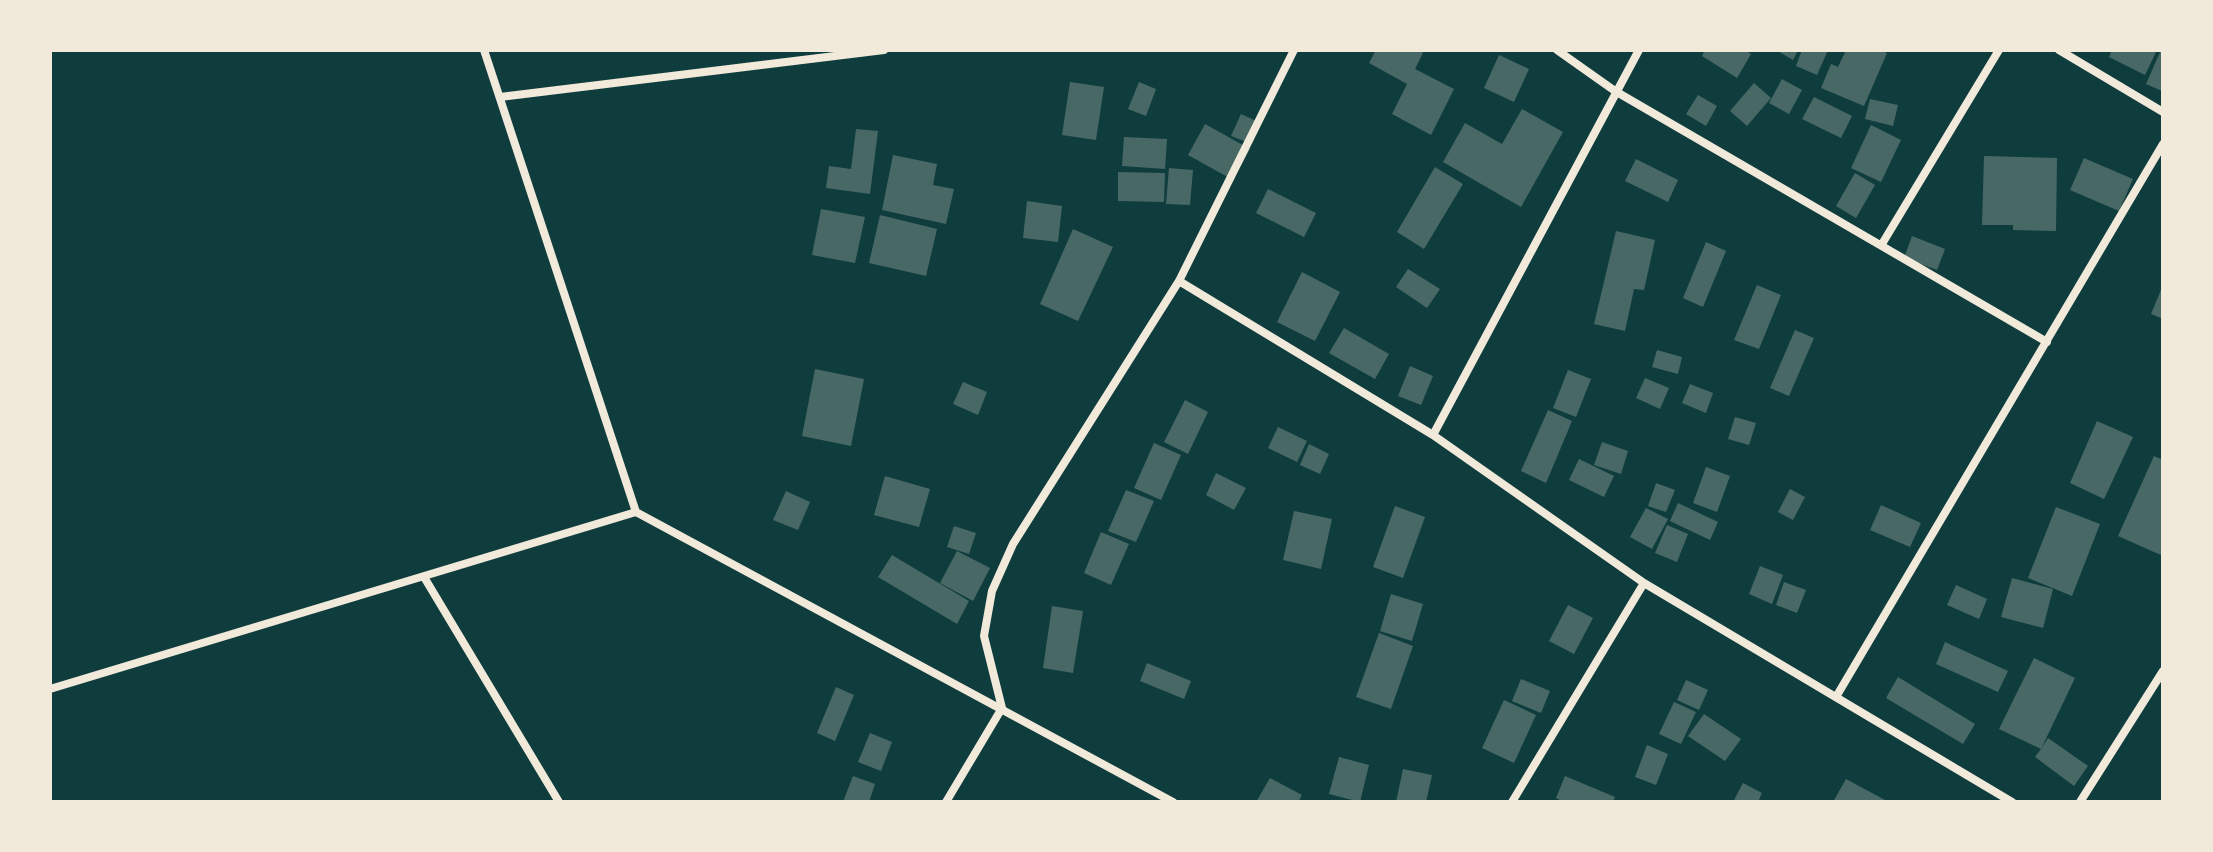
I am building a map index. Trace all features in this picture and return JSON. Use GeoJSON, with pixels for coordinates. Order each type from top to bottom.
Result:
{"type":"FeatureCollection","features":[{"type":"Feature","properties":{"kind":"street"},"geometry":{"type":"LineString","coordinates":[[484,50],[636,512],[1173,802]]}},
{"type":"Feature","properties":{"kind":"street"},"geometry":{"type":"LineString","coordinates":[[500,97],[884,50]]}},
{"type":"Feature","properties":{"kind":"street"},"geometry":{"type":"LineString","coordinates":[[946,802],[1002,708],[984,636],[992,591],[1013,544],[1179,281],[1294,50]]}},
{"type":"Feature","properties":{"kind":"street"},"geometry":{"type":"LineString","coordinates":[[1557,50],[1615,91],[2047,342]]}},
{"type":"Feature","properties":{"kind":"street"},"geometry":{"type":"LineString","coordinates":[[1433,435],[1639,50]]}},
{"type":"Feature","properties":{"kind":"street"},"geometry":{"type":"LineString","coordinates":[[1882,244],[1999,50]]}},
{"type":"Feature","properties":{"kind":"street"},"geometry":{"type":"LineString","coordinates":[[2059,50],[2163,112]]}},
{"type":"Feature","properties":{"kind":"street"},"geometry":{"type":"LineString","coordinates":[[1836,697],[2163,144]]}},
{"type":"Feature","properties":{"kind":"street"},"geometry":{"type":"LineString","coordinates":[[1179,281],[1433,435],[1644,583],[2012,802]]}},
{"type":"Feature","properties":{"kind":"street"},"geometry":{"type":"LineString","coordinates":[[50,689],[636,512]]}},
{"type":"Feature","properties":{"kind":"street"},"geometry":{"type":"LineString","coordinates":[[424,577],[559,802]]}},
{"type":"Feature","properties":{"kind":"street"},"geometry":{"type":"LineString","coordinates":[[1512,802],[1644,583]]}},
{"type":"Feature","properties":{"kind":"street"},"geometry":{"type":"LineString","coordinates":[[2080,802],[2163,671]]}},
{"type":"Feature","properties":{"kind":"building"},"geometry":{"type":"Polygon","coordinates":[[[1376,50],[1419,50],[1423,53],[1415,69],[1454,89],[1431,135],[1392,114],[1407,84],[1369,63],[1376,50]]]}},
{"type":"Feature","properties":{"kind":"building"},"geometry":{"type":"Polygon","coordinates":[[[1705,50],[1745,50],[1751,54],[1737,78],[1702,56],[1705,50]]]}},
{"type":"Feature","properties":{"kind":"building"},"geometry":{"type":"Polygon","coordinates":[[[1776,50],[1798,50],[1793,60],[1776,50]]]}},
{"type":"Feature","properties":{"kind":"building"},"geometry":{"type":"Polygon","coordinates":[[[1802,50],[1828,50],[1817,75],[1796,66],[1802,50]]]}},
{"type":"Feature","properties":{"kind":"building"},"geometry":{"type":"Polygon","coordinates":[[[1846,50],[1881,50],[1887,53],[1864,106],[1821,88],[1831,64],[1838,67],[1846,50]]]}},
{"type":"Feature","properties":{"kind":"building"},"geometry":{"type":"Polygon","coordinates":[[[2112,50],[2157,50],[2145,75],[2109,57],[2112,50]]]}},
{"type":"Feature","properties":{"kind":"building"},"geometry":{"type":"Polygon","coordinates":[[[2163,50],[2162,91],[2146,84],[2163,50]]]}},
{"type":"Feature","properties":{"kind":"building"},"geometry":{"type":"Polygon","coordinates":[[[1499,55],[1529,69],[1514,102],[1484,88],[1499,55]]]}},
{"type":"Feature","properties":{"kind":"building"},"geometry":{"type":"Polygon","coordinates":[[[1782,79],[1802,90],[1789,114],[1769,103],[1782,79]]]}},
{"type":"Feature","properties":{"kind":"building"},"geometry":{"type":"Polygon","coordinates":[[[1070,82],[1104,87],[1096,140],[1062,135],[1070,82]]]}},
{"type":"Feature","properties":{"kind":"building"},"geometry":{"type":"Polygon","coordinates":[[[1139,82],[1156,89],[1146,116],[1128,109],[1139,82]]]}},
{"type":"Feature","properties":{"kind":"building"},"geometry":{"type":"Polygon","coordinates":[[[1754,83],[1771,98],[1747,126],[1730,111],[1754,83]]]}},
{"type":"Feature","properties":{"kind":"building"},"geometry":{"type":"Polygon","coordinates":[[[1698,95],[1717,106],[1706,126],[1686,114],[1698,95]]]}},
{"type":"Feature","properties":{"kind":"building"},"geometry":{"type":"Polygon","coordinates":[[[1814,97],[1852,116],[1841,138],[1802,119],[1814,97]]]}},
{"type":"Feature","properties":{"kind":"building"},"geometry":{"type":"Polygon","coordinates":[[[1870,99],[1898,105],[1893,126],[1865,119],[1870,99]]]}},
{"type":"Feature","properties":{"kind":"building"},"geometry":{"type":"Polygon","coordinates":[[[1522,109],[1563,132],[1521,207],[1443,162],[1465,123],[1502,144],[1522,109]]]}},
{"type":"Feature","properties":{"kind":"building"},"geometry":{"type":"Polygon","coordinates":[[[1241,114],[1261,123],[1252,144],[1231,136],[1241,114]]]}},
{"type":"Feature","properties":{"kind":"building"},"geometry":{"type":"Polygon","coordinates":[[[1205,124],[1250,149],[1233,180],[1188,155],[1205,124]]]}},
{"type":"Feature","properties":{"kind":"building"},"geometry":{"type":"Polygon","coordinates":[[[1871,125],[1901,140],[1881,182],[1851,168],[1871,125]]]}},
{"type":"Feature","properties":{"kind":"building"},"geometry":{"type":"Polygon","coordinates":[[[856,129],[878,131],[870,194],[826,188],[829,166],[851,169],[856,129]]]}},
{"type":"Feature","properties":{"kind":"building"},"geometry":{"type":"Polygon","coordinates":[[[1124,137],[1167,139],[1165,169],[1122,166],[1124,137]]]}},
{"type":"Feature","properties":{"kind":"building"},"geometry":{"type":"Polygon","coordinates":[[[893,155],[937,164],[933,185],[954,189],[946,224],[882,210],[893,155]]]}},
{"type":"Feature","properties":{"kind":"building"},"geometry":{"type":"Polygon","coordinates":[[[1984,156],[2057,158],[2056,231],[2013,230],[2013,225],[1982,225],[1984,156]]]}},
{"type":"Feature","properties":{"kind":"building"},"geometry":{"type":"Polygon","coordinates":[[[2084,158],[2133,179],[2119,211],[2070,190],[2084,158]]]}},
{"type":"Feature","properties":{"kind":"building"},"geometry":{"type":"Polygon","coordinates":[[[1636,159],[1678,180],[1668,202],[1625,181],[1636,159]]]}},
{"type":"Feature","properties":{"kind":"building"},"geometry":{"type":"Polygon","coordinates":[[[1435,167],[1463,184],[1424,249],[1397,232],[1435,167]]]}},
{"type":"Feature","properties":{"kind":"building"},"geometry":{"type":"Polygon","coordinates":[[[1169,168],[1193,170],[1190,205],[1166,204],[1169,168]]]}},
{"type":"Feature","properties":{"kind":"building"},"geometry":{"type":"Polygon","coordinates":[[[1118,172],[1165,173],[1164,202],[1118,201],[1118,172]]]}},
{"type":"Feature","properties":{"kind":"building"},"geometry":{"type":"Polygon","coordinates":[[[1855,173],[1875,185],[1856,218],[1836,206],[1855,173]]]}},
{"type":"Feature","properties":{"kind":"building"},"geometry":{"type":"Polygon","coordinates":[[[1268,189],[1316,213],[1304,237],[1256,213],[1268,189]]]}},
{"type":"Feature","properties":{"kind":"building"},"geometry":{"type":"Polygon","coordinates":[[[1027,201],[1062,206],[1058,242],[1023,238],[1027,201]]]}},
{"type":"Feature","properties":{"kind":"building"},"geometry":{"type":"Polygon","coordinates":[[[821,209],[865,217],[855,263],[812,255],[821,209]]]}},
{"type":"Feature","properties":{"kind":"building"},"geometry":{"type":"Polygon","coordinates":[[[880,215],[937,229],[926,276],[869,263],[880,215]]]}},
{"type":"Feature","properties":{"kind":"building"},"geometry":{"type":"Polygon","coordinates":[[[1073,229],[1113,247],[1078,321],[1040,304],[1073,229]]]}},
{"type":"Feature","properties":{"kind":"building"},"geometry":{"type":"Polygon","coordinates":[[[1616,231],[1655,240],[1644,290],[1634,289],[1625,331],[1594,324],[1616,231]]]}},
{"type":"Feature","properties":{"kind":"building"},"geometry":{"type":"Polygon","coordinates":[[[1912,236],[1945,249],[1937,270],[1904,258],[1912,236]]]}},
{"type":"Feature","properties":{"kind":"building"},"geometry":{"type":"Polygon","coordinates":[[[1706,242],[1726,251],[1703,307],[1683,298],[1706,242]]]}},
{"type":"Feature","properties":{"kind":"building"},"geometry":{"type":"Polygon","coordinates":[[[1408,269],[1440,289],[1427,308],[1396,287],[1408,269]]]}},
{"type":"Feature","properties":{"kind":"building"},"geometry":{"type":"Polygon","coordinates":[[[1302,272],[1340,292],[1315,341],[1277,322],[1302,272]]]}},
{"type":"Feature","properties":{"kind":"building"},"geometry":{"type":"Polygon","coordinates":[[[1757,285],[1781,295],[1759,349],[1734,340],[1757,285]]]}},
{"type":"Feature","properties":{"kind":"building"},"geometry":{"type":"Polygon","coordinates":[[[2163,285],[2163,319],[2151,314],[2163,285]]]}},
{"type":"Feature","properties":{"kind":"building"},"geometry":{"type":"Polygon","coordinates":[[[1344,328],[1389,354],[1375,379],[1329,353],[1344,328]]]}},
{"type":"Feature","properties":{"kind":"building"},"geometry":{"type":"Polygon","coordinates":[[[1795,330],[1814,338],[1789,396],[1770,388],[1795,330]]]}},
{"type":"Feature","properties":{"kind":"building"},"geometry":{"type":"Polygon","coordinates":[[[1657,350],[1682,357],[1678,374],[1652,367],[1657,350]]]}},
{"type":"Feature","properties":{"kind":"building"},"geometry":{"type":"Polygon","coordinates":[[[1410,366],[1433,376],[1421,405],[1398,396],[1410,366]]]}},
{"type":"Feature","properties":{"kind":"building"},"geometry":{"type":"Polygon","coordinates":[[[815,369],[864,379],[851,446],[802,436],[815,369]]]}},
{"type":"Feature","properties":{"kind":"building"},"geometry":{"type":"Polygon","coordinates":[[[1568,370],[1591,379],[1576,417],[1553,408],[1568,370]]]}},
{"type":"Feature","properties":{"kind":"building"},"geometry":{"type":"Polygon","coordinates":[[[1645,378],[1669,388],[1660,409],[1636,398],[1645,378]]]}},
{"type":"Feature","properties":{"kind":"building"},"geometry":{"type":"Polygon","coordinates":[[[963,382],[987,392],[978,415],[953,404],[963,382]]]}},
{"type":"Feature","properties":{"kind":"building"},"geometry":{"type":"Polygon","coordinates":[[[1690,384],[1713,393],[1706,413],[1682,403],[1690,384]]]}},
{"type":"Feature","properties":{"kind":"building"},"geometry":{"type":"Polygon","coordinates":[[[1185,400],[1208,412],[1188,454],[1164,442],[1185,400]]]}},
{"type":"Feature","properties":{"kind":"building"},"geometry":{"type":"Polygon","coordinates":[[[1548,410],[1572,421],[1546,483],[1521,471],[1548,410]]]}},
{"type":"Feature","properties":{"kind":"building"},"geometry":{"type":"Polygon","coordinates":[[[1735,417],[1756,423],[1749,445],[1728,439],[1735,417]]]}},
{"type":"Feature","properties":{"kind":"building"},"geometry":{"type":"Polygon","coordinates":[[[2097,421],[2133,437],[2104,499],[2070,483],[2097,421]]]}},
{"type":"Feature","properties":{"kind":"building"},"geometry":{"type":"Polygon","coordinates":[[[1278,427],[1307,441],[1297,462],[1268,448],[1278,427]]]}},
{"type":"Feature","properties":{"kind":"building"},"geometry":{"type":"Polygon","coordinates":[[[1602,442],[1628,451],[1621,474],[1594,465],[1602,442]]]}},
{"type":"Feature","properties":{"kind":"building"},"geometry":{"type":"Polygon","coordinates":[[[1154,443],[1181,455],[1161,500],[1134,488],[1154,443]]]}},
{"type":"Feature","properties":{"kind":"building"},"geometry":{"type":"Polygon","coordinates":[[[1309,444],[1329,454],[1320,474],[1300,465],[1309,444]]]}},
{"type":"Feature","properties":{"kind":"building"},"geometry":{"type":"Polygon","coordinates":[[[2154,456],[2163,460],[2163,556],[2118,536],[2154,456]]]}},
{"type":"Feature","properties":{"kind":"building"},"geometry":{"type":"Polygon","coordinates":[[[1579,459],[1614,476],[1604,497],[1569,480],[1579,459]]]}},
{"type":"Feature","properties":{"kind":"building"},"geometry":{"type":"Polygon","coordinates":[[[1706,467],[1730,476],[1717,512],[1693,503],[1706,467]]]}},
{"type":"Feature","properties":{"kind":"building"},"geometry":{"type":"Polygon","coordinates":[[[1216,473],[1246,488],[1234,510],[1206,495],[1216,473]]]}},
{"type":"Feature","properties":{"kind":"building"},"geometry":{"type":"Polygon","coordinates":[[[885,476],[930,489],[919,527],[874,515],[885,476]]]}},
{"type":"Feature","properties":{"kind":"building"},"geometry":{"type":"Polygon","coordinates":[[[1656,483],[1675,490],[1666,512],[1648,506],[1656,483]]]}},
{"type":"Feature","properties":{"kind":"building"},"geometry":{"type":"Polygon","coordinates":[[[1790,489],[1805,497],[1793,520],[1778,512],[1790,489]]]}},
{"type":"Feature","properties":{"kind":"building"},"geometry":{"type":"Polygon","coordinates":[[[1126,490],[1154,501],[1136,542],[1108,531],[1126,490]]]}},
{"type":"Feature","properties":{"kind":"building"},"geometry":{"type":"Polygon","coordinates":[[[786,491],[810,502],[798,530],[773,520],[786,491]]]}},
{"type":"Feature","properties":{"kind":"building"},"geometry":{"type":"Polygon","coordinates":[[[1678,503],[1718,522],[1710,540],[1670,521],[1678,503]]]}},
{"type":"Feature","properties":{"kind":"building"},"geometry":{"type":"Polygon","coordinates":[[[1881,505],[1921,523],[1910,547],[1870,530],[1881,505]]]}},
{"type":"Feature","properties":{"kind":"building"},"geometry":{"type":"Polygon","coordinates":[[[1395,506],[1425,517],[1403,578],[1373,567],[1395,506]]]}},
{"type":"Feature","properties":{"kind":"building"},"geometry":{"type":"Polygon","coordinates":[[[2056,507],[2100,524],[2072,596],[2028,578],[2056,507]]]}},
{"type":"Feature","properties":{"kind":"building"},"geometry":{"type":"Polygon","coordinates":[[[1646,508],[1668,519],[1652,549],[1630,537],[1646,508]]]}},
{"type":"Feature","properties":{"kind":"building"},"geometry":{"type":"Polygon","coordinates":[[[1294,511],[1332,519],[1321,569],[1283,560],[1294,511]]]}},
{"type":"Feature","properties":{"kind":"building"},"geometry":{"type":"Polygon","coordinates":[[[1667,525],[1688,534],[1677,562],[1655,553],[1667,525]]]}},
{"type":"Feature","properties":{"kind":"building"},"geometry":{"type":"Polygon","coordinates":[[[954,526],[976,533],[969,554],[947,547],[954,526]]]}},
{"type":"Feature","properties":{"kind":"building"},"geometry":{"type":"Polygon","coordinates":[[[1101,532],[1129,544],[1111,585],[1084,573],[1101,532]]]}},
{"type":"Feature","properties":{"kind":"building"},"geometry":{"type":"Polygon","coordinates":[[[957,551],[990,568],[973,601],[940,583],[957,551]]]}},
{"type":"Feature","properties":{"kind":"building"},"geometry":{"type":"Polygon","coordinates":[[[892,555],[969,601],[957,624],[878,577],[892,555]]]}},
{"type":"Feature","properties":{"kind":"building"},"geometry":{"type":"Polygon","coordinates":[[[1760,566],[1783,575],[1772,604],[1749,594],[1760,566]]]}},
{"type":"Feature","properties":{"kind":"building"},"geometry":{"type":"Polygon","coordinates":[[[2012,578],[2053,589],[2043,628],[2001,617],[2012,578]]]}},
{"type":"Feature","properties":{"kind":"building"},"geometry":{"type":"Polygon","coordinates":[[[1784,582],[1806,590],[1797,613],[1776,605],[1784,582]]]}},
{"type":"Feature","properties":{"kind":"building"},"geometry":{"type":"Polygon","coordinates":[[[1956,585],[1987,599],[1979,619],[1947,605],[1956,585]]]}},
{"type":"Feature","properties":{"kind":"building"},"geometry":{"type":"Polygon","coordinates":[[[1391,594],[1423,604],[1412,641],[1380,631],[1391,594]]]}},
{"type":"Feature","properties":{"kind":"building"},"geometry":{"type":"Polygon","coordinates":[[[1568,605],[1593,618],[1574,654],[1549,641],[1568,605]]]}},
{"type":"Feature","properties":{"kind":"building"},"geometry":{"type":"Polygon","coordinates":[[[1052,606],[1083,611],[1073,673],[1043,668],[1052,606]]]}},
{"type":"Feature","properties":{"kind":"building"},"geometry":{"type":"Polygon","coordinates":[[[1379,633],[1413,646],[1391,709],[1356,697],[1379,633]]]}},
{"type":"Feature","properties":{"kind":"building"},"geometry":{"type":"Polygon","coordinates":[[[1945,642],[2008,671],[1998,692],[1936,664],[1945,642]]]}},
{"type":"Feature","properties":{"kind":"building"},"geometry":{"type":"Polygon","coordinates":[[[2034,658],[2075,678],[2041,749],[1999,729],[2034,658]]]}},
{"type":"Feature","properties":{"kind":"building"},"geometry":{"type":"Polygon","coordinates":[[[1147,663],[1191,681],[1184,699],[1140,681],[1147,663]]]}},
{"type":"Feature","properties":{"kind":"building"},"geometry":{"type":"Polygon","coordinates":[[[1898,677],[1975,724],[1963,744],[1886,698],[1898,677]]]}},
{"type":"Feature","properties":{"kind":"building"},"geometry":{"type":"Polygon","coordinates":[[[1521,679],[1550,691],[1541,713],[1512,701],[1521,679]]]}},
{"type":"Feature","properties":{"kind":"building"},"geometry":{"type":"Polygon","coordinates":[[[1686,680],[1708,690],[1699,710],[1677,700],[1686,680]]]}},
{"type":"Feature","properties":{"kind":"building"},"geometry":{"type":"Polygon","coordinates":[[[836,687],[854,695],[835,741],[817,733],[836,687]]]}},
{"type":"Feature","properties":{"kind":"building"},"geometry":{"type":"Polygon","coordinates":[[[1504,700],[1536,715],[1514,763],[1482,748],[1504,700]]]}},
{"type":"Feature","properties":{"kind":"building"},"geometry":{"type":"Polygon","coordinates":[[[1674,702],[1696,712],[1681,744],[1659,734],[1674,702]]]}},
{"type":"Feature","properties":{"kind":"building"},"geometry":{"type":"Polygon","coordinates":[[[1704,714],[1741,739],[1725,761],[1688,736],[1704,714]]]}},
{"type":"Feature","properties":{"kind":"building"},"geometry":{"type":"Polygon","coordinates":[[[870,733],[892,742],[881,771],[858,762],[870,733]]]}},
{"type":"Feature","properties":{"kind":"building"},"geometry":{"type":"Polygon","coordinates":[[[2048,738],[2088,766],[2074,786],[2035,757],[2048,738]]]}},
{"type":"Feature","properties":{"kind":"building"},"geometry":{"type":"Polygon","coordinates":[[[1647,745],[1668,754],[1656,785],[1635,777],[1647,745]]]}},
{"type":"Feature","properties":{"kind":"building"},"geometry":{"type":"Polygon","coordinates":[[[1339,757],[1369,765],[1360,802],[1329,794],[1339,757]]]}},
{"type":"Feature","properties":{"kind":"building"},"geometry":{"type":"Polygon","coordinates":[[[1403,769],[1432,775],[1426,802],[1396,802],[1403,769]]]}},
{"type":"Feature","properties":{"kind":"building"},"geometry":{"type":"Polygon","coordinates":[[[853,776],[875,784],[869,802],[843,802],[853,776]]]}},
{"type":"Feature","properties":{"kind":"building"},"geometry":{"type":"Polygon","coordinates":[[[1565,776],[1615,797],[1613,802],[1564,802],[1556,798],[1565,776]]]}},
{"type":"Feature","properties":{"kind":"building"},"geometry":{"type":"Polygon","coordinates":[[[1270,778],[1302,795],[1298,802],[1256,802],[1270,778]]]}},
{"type":"Feature","properties":{"kind":"building"},"geometry":{"type":"Polygon","coordinates":[[[1846,779],[1885,800],[1833,802],[1846,779]]]}},
{"type":"Feature","properties":{"kind":"building"},"geometry":{"type":"Polygon","coordinates":[[[1743,783],[1762,793],[1758,802],[1733,802],[1743,783]]]}}]}
